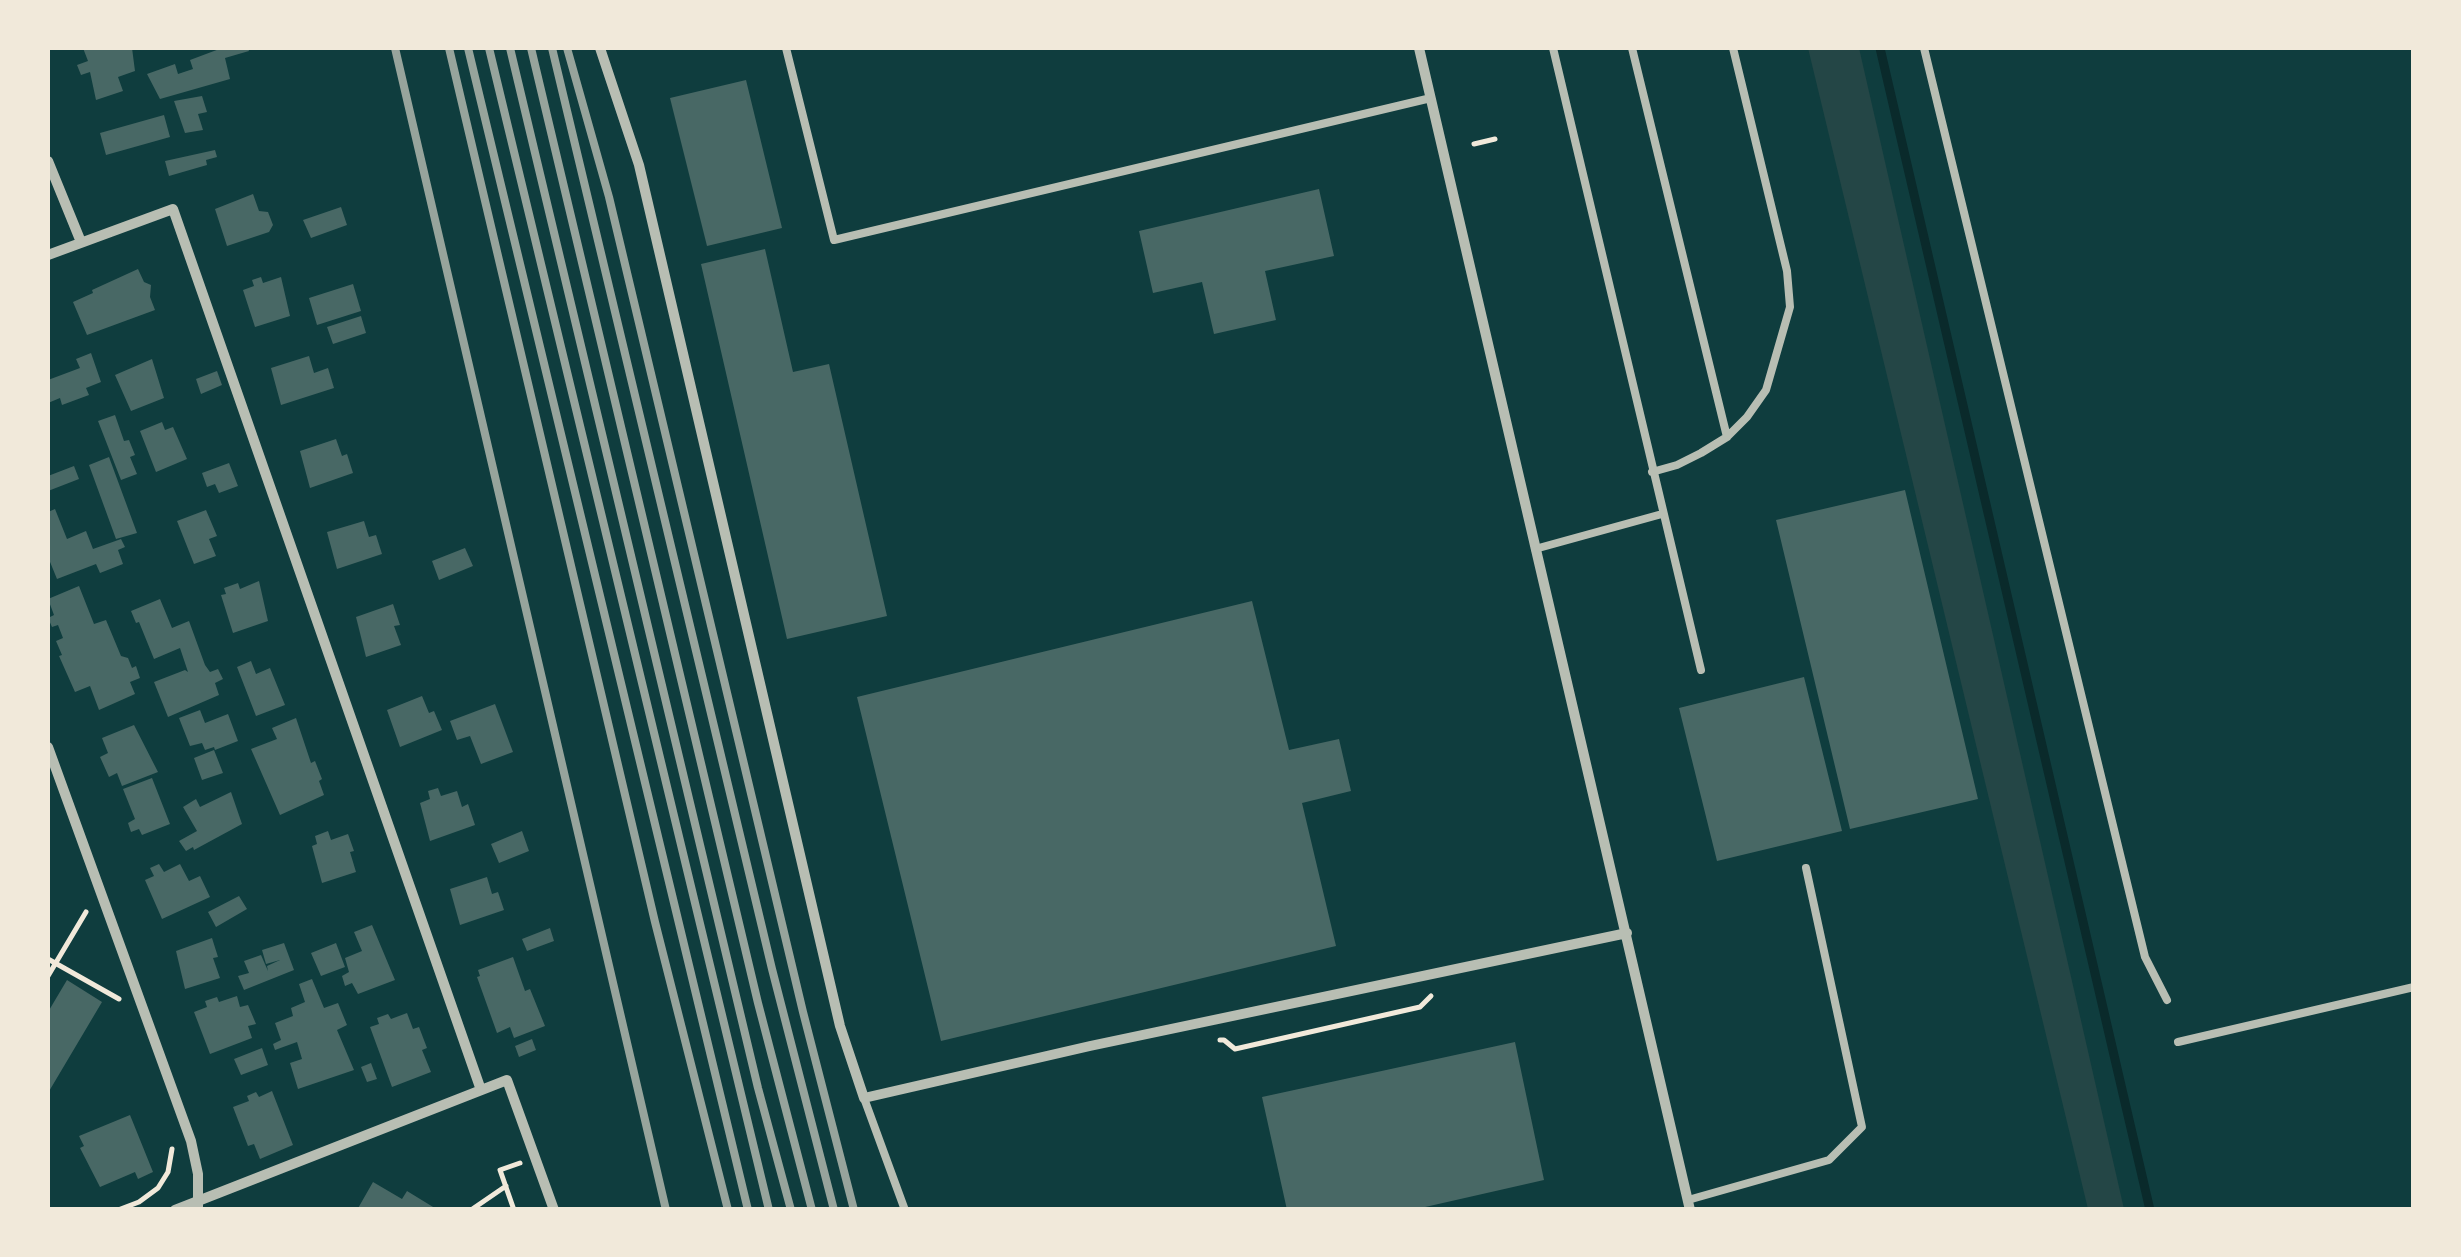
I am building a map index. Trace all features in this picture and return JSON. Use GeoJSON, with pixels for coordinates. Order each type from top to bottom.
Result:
{"type":"FeatureCollection","features":[{"type":"Feature","properties":{"kind":"street"},"geometry":{"type":"LineString","coordinates":[[600,48],[639,165],[840,1026],[864,1098],[1627,932]]}},
{"type":"Feature","properties":{"kind":"street"},"geometry":{"type":"LineString","coordinates":[[1419,48],[1689,1205]]}},
{"type":"Feature","properties":{"kind":"street"},"geometry":{"type":"LineString","coordinates":[[48,161],[81,242]]}},
{"type":"Feature","properties":{"kind":"street"},"geometry":{"type":"LineString","coordinates":[[48,254],[174,209],[481,1090]]}},
{"type":"Feature","properties":{"kind":"street"},"geometry":{"type":"LineString","coordinates":[[48,747],[186,1124],[198,1174],[198,1205]]}},
{"type":"Feature","properties":{"kind":"street"},"geometry":{"type":"LineString","coordinates":[[175,1210],[198,1205],[508,1080],[554,1210]]}},
{"type":"Feature","properties":{"kind":"lane"},"geometry":{"type":"LineString","coordinates":[[786,48],[834,240],[1431,98]]}},
{"type":"Feature","properties":{"kind":"lane"},"geometry":{"type":"LineString","coordinates":[[1553,48],[1701,670]]}},
{"type":"Feature","properties":{"kind":"lane"},"geometry":{"type":"LineString","coordinates":[[1632,48],[1726,437]]}},
{"type":"Feature","properties":{"kind":"lane"},"geometry":{"type":"LineString","coordinates":[[1652,472],[1676,465],[1726,437],[1747,417],[1766,390],[1790,307],[1787,271],[1733,48]]}},
{"type":"Feature","properties":{"kind":"lane"},"geometry":{"type":"LineString","coordinates":[[1924,48],[2145,957],[2167,1000]]}},
{"type":"Feature","properties":{"kind":"lane"},"geometry":{"type":"LineString","coordinates":[[1535,549],[1662,514]]}},
{"type":"Feature","properties":{"kind":"lane"},"geometry":{"type":"LineString","coordinates":[[1689,1205],[1828,1160],[1862,1127],[1806,868]]}},
{"type":"Feature","properties":{"kind":"lane"},"geometry":{"type":"LineString","coordinates":[[2178,1042],[2414,988]]}},
{"type":"Feature","properties":{"kind":"lane"},"geometry":{"type":"LineString","coordinates":[[864,1098],[905,1210]]}},
{"type":"Feature","properties":{"kind":"path"},"geometry":{"type":"LineString","coordinates":[[1474,144],[1495,139]]}},
{"type":"Feature","properties":{"kind":"path"},"geometry":{"type":"LineString","coordinates":[[48,976],[86,912]]}},
{"type":"Feature","properties":{"kind":"path"},"geometry":{"type":"LineString","coordinates":[[48,959],[119,1000]]}},
{"type":"Feature","properties":{"kind":"path"},"geometry":{"type":"LineString","coordinates":[[1208,1043],[1224,1040],[1234,1049],[1420,1007],[1433,994]]}},
{"type":"Feature","properties":{"kind":"path"},"geometry":{"type":"LineString","coordinates":[[118,1210],[139,1202],[158,1188],[168,1172],[173,1145]]}},
{"type":"Feature","properties":{"kind":"path"},"geometry":{"type":"LineString","coordinates":[[514,1210],[500,1170],[520,1164],[516,1151]]}},
{"type":"Feature","properties":{"kind":"path"},"geometry":{"type":"LineString","coordinates":[[471,1210],[506,1186]]}},
{"type":"Feature","properties":{"kind":"shaded area"},"geometry":{"type":"Polygon","coordinates":[[[1808,48],[1859,48],[2124,1209],[2088,1209],[1808,48]]]}},
{"type":"Feature","properties":{"kind":"building"},"geometry":{"type":"Polygon","coordinates":[[[83,48],[132,48],[135,71],[118,77],[123,91],[96,100],[90,72],[81,75],[77,65],[88,61],[83,48]]]}},
{"type":"Feature","properties":{"kind":"building"},"geometry":{"type":"Polygon","coordinates":[[[222,48],[249,51],[225,58],[230,79],[160,99],[147,74],[175,64],[178,74],[193,69],[190,60],[222,48]]]}},
{"type":"Feature","properties":{"kind":"building"},"geometry":{"type":"Polygon","coordinates":[[[746,80],[782,228],[707,246],[670,98],[746,80]]]}},
{"type":"Feature","properties":{"kind":"building"},"geometry":{"type":"Polygon","coordinates":[[[202,96],[207,112],[198,114],[203,130],[185,133],[174,101],[202,96]]]}},
{"type":"Feature","properties":{"kind":"building"},"geometry":{"type":"Polygon","coordinates":[[[164,115],[170,137],[106,155],[100,133],[164,115]]]}},
{"type":"Feature","properties":{"kind":"building"},"geometry":{"type":"Polygon","coordinates":[[[215,150],[217,157],[206,160],[207,165],[169,176],[165,161],[215,150]]]}},
{"type":"Feature","properties":{"kind":"building"},"geometry":{"type":"Polygon","coordinates":[[[1319,189],[1334,256],[1265,271],[1276,320],[1214,334],[1202,282],[1153,293],[1139,231],[1319,189]]]}},
{"type":"Feature","properties":{"kind":"building"},"geometry":{"type":"Polygon","coordinates":[[[253,194],[259,211],[268,212],[273,225],[269,232],[227,246],[215,209],[253,194]]]}},
{"type":"Feature","properties":{"kind":"building"},"geometry":{"type":"Polygon","coordinates":[[[341,207],[347,225],[311,238],[303,220],[341,207]]]}},
{"type":"Feature","properties":{"kind":"building"},"geometry":{"type":"Polygon","coordinates":[[[765,249],[793,372],[829,364],[887,616],[787,639],[701,264],[765,249]]]}},
{"type":"Feature","properties":{"kind":"building"},"geometry":{"type":"Polygon","coordinates":[[[138,269],[144,282],[151,285],[155,310],[87,335],[73,302],[138,269]]]}},
{"type":"Feature","properties":{"kind":"building"},"geometry":{"type":"Polygon","coordinates":[[[261,277],[263,283],[281,277],[290,316],[255,327],[243,290],[254,286],[252,280],[261,277]]]}},
{"type":"Feature","properties":{"kind":"building"},"geometry":{"type":"Polygon","coordinates":[[[353,284],[361,311],[317,325],[309,298],[353,284]]]}},
{"type":"Feature","properties":{"kind":"building"},"geometry":{"type":"Polygon","coordinates":[[[361,316],[366,333],[333,344],[327,327],[361,316]]]}},
{"type":"Feature","properties":{"kind":"building"},"geometry":{"type":"Polygon","coordinates":[[[91,353],[101,382],[86,388],[89,395],[62,405],[60,398],[48,403],[48,380],[80,368],[76,359],[91,353]]]}},
{"type":"Feature","properties":{"kind":"building"},"geometry":{"type":"Polygon","coordinates":[[[309,356],[314,373],[328,368],[334,388],[281,405],[271,368],[309,356]]]}},
{"type":"Feature","properties":{"kind":"building"},"geometry":{"type":"Polygon","coordinates":[[[152,359],[164,398],[131,411],[115,375],[152,359]]]}},
{"type":"Feature","properties":{"kind":"building"},"geometry":{"type":"Polygon","coordinates":[[[217,371],[222,385],[201,394],[196,379],[217,371]]]}},
{"type":"Feature","properties":{"kind":"building"},"geometry":{"type":"Polygon","coordinates":[[[115,415],[124,441],[129,440],[135,455],[130,457],[137,474],[121,480],[98,421],[115,415]]]}},
{"type":"Feature","properties":{"kind":"building"},"geometry":{"type":"Polygon","coordinates":[[[162,422],[165,430],[173,427],[187,459],[156,472],[140,431],[162,422]]]}},
{"type":"Feature","properties":{"kind":"building"},"geometry":{"type":"Polygon","coordinates":[[[336,439],[342,456],[347,454],[353,473],[310,488],[300,451],[336,439]]]}},
{"type":"Feature","properties":{"kind":"building"},"geometry":{"type":"Polygon","coordinates":[[[109,457],[137,533],[116,539],[89,465],[109,457]]]}},
{"type":"Feature","properties":{"kind":"building"},"geometry":{"type":"Polygon","coordinates":[[[229,463],[238,486],[219,493],[215,484],[207,487],[202,473],[229,463]]]}},
{"type":"Feature","properties":{"kind":"building"},"geometry":{"type":"Polygon","coordinates":[[[74,466],[79,479],[48,491],[48,476],[74,466]]]}},
{"type":"Feature","properties":{"kind":"building"},"geometry":{"type":"Polygon","coordinates":[[[1905,490],[1978,799],[1850,829],[1776,520],[1905,490]]]}},
{"type":"Feature","properties":{"kind":"building"},"geometry":{"type":"Polygon","coordinates":[[[55,509],[67,539],[86,531],[93,549],[121,539],[125,547],[118,550],[123,564],[100,573],[96,564],[57,579],[48,557],[48,512],[55,509]]]}},
{"type":"Feature","properties":{"kind":"building"},"geometry":{"type":"Polygon","coordinates":[[[206,510],[217,536],[209,539],[216,556],[194,564],[177,521],[206,510]]]}},
{"type":"Feature","properties":{"kind":"building"},"geometry":{"type":"Polygon","coordinates":[[[364,521],[369,537],[376,535],[382,554],[337,569],[327,532],[364,521]]]}},
{"type":"Feature","properties":{"kind":"building"},"geometry":{"type":"Polygon","coordinates":[[[465,548],[473,566],[439,580],[432,561],[465,548]]]}},
{"type":"Feature","properties":{"kind":"building"},"geometry":{"type":"Polygon","coordinates":[[[259,581],[268,621],[233,633],[221,595],[226,594],[224,588],[238,583],[240,589],[259,581]]]}},
{"type":"Feature","properties":{"kind":"building"},"geometry":{"type":"Polygon","coordinates":[[[79,586],[94,624],[106,620],[121,656],[128,658],[132,668],[136,666],[140,678],[130,682],[135,694],[99,710],[90,686],[75,692],[59,656],[62,655],[56,641],[63,638],[58,625],[52,627],[48,618],[54,615],[48,599],[79,586]]]}},
{"type":"Feature","properties":{"kind":"building"},"geometry":{"type":"Polygon","coordinates":[[[160,599],[172,628],[189,621],[205,665],[210,672],[218,669],[223,679],[215,683],[219,695],[168,717],[154,682],[188,672],[180,648],[154,659],[131,611],[160,599]]]}},
{"type":"Feature","properties":{"kind":"building"},"geometry":{"type":"Polygon","coordinates":[[[1252,601],[1289,750],[1339,739],[1351,791],[1302,803],[1336,946],[941,1041],[857,697],[1252,601]]]}},
{"type":"Feature","properties":{"kind":"building"},"geometry":{"type":"Polygon","coordinates":[[[393,604],[400,625],[394,626],[401,645],[366,657],[356,617],[393,604]]]}},
{"type":"Feature","properties":{"kind":"building"},"geometry":{"type":"Polygon","coordinates":[[[251,661],[256,674],[270,668],[285,705],[256,716],[237,667],[251,661]]]}},
{"type":"Feature","properties":{"kind":"building"},"geometry":{"type":"Polygon","coordinates":[[[1804,677],[1842,831],[1717,861],[1679,708],[1804,677]]]}},
{"type":"Feature","properties":{"kind":"building"},"geometry":{"type":"Polygon","coordinates":[[[422,696],[442,730],[400,747],[387,710],[422,696]]]}},
{"type":"Feature","properties":{"kind":"building"},"geometry":{"type":"Polygon","coordinates":[[[495,704],[513,752],[481,764],[470,736],[457,740],[450,721],[495,704]]]}},
{"type":"Feature","properties":{"kind":"building"},"geometry":{"type":"Polygon","coordinates":[[[200,710],[205,723],[228,714],[238,741],[215,750],[205,750],[202,743],[190,746],[179,718],[200,710]]]}},
{"type":"Feature","properties":{"kind":"building"},"geometry":{"type":"Polygon","coordinates":[[[296,718],[311,763],[315,761],[322,779],[319,781],[324,795],[280,815],[251,749],[277,739],[272,728],[296,718]]]}},
{"type":"Feature","properties":{"kind":"building"},"geometry":{"type":"Polygon","coordinates":[[[134,725],[158,772],[122,786],[117,773],[109,777],[100,757],[108,753],[102,738],[134,725]]]}},
{"type":"Feature","properties":{"kind":"building"},"geometry":{"type":"Polygon","coordinates":[[[214,750],[223,773],[202,780],[194,758],[214,750]]]}},
{"type":"Feature","properties":{"kind":"building"},"geometry":{"type":"Polygon","coordinates":[[[152,778],[170,824],[142,835],[139,829],[131,832],[128,823],[135,819],[123,789],[152,778]]]}},
{"type":"Feature","properties":{"kind":"building"},"geometry":{"type":"Polygon","coordinates":[[[438,788],[441,796],[457,791],[462,807],[468,804],[475,825],[430,841],[420,803],[430,799],[428,791],[438,788]]]}},
{"type":"Feature","properties":{"kind":"building"},"geometry":{"type":"Polygon","coordinates":[[[231,792],[242,824],[186,851],[179,841],[197,831],[183,807],[196,799],[200,807],[231,792]]]}},
{"type":"Feature","properties":{"kind":"building"},"geometry":{"type":"Polygon","coordinates":[[[328,831],[331,840],[348,834],[356,872],[322,883],[312,846],[317,844],[315,836],[328,831]]]}},
{"type":"Feature","properties":{"kind":"building"},"geometry":{"type":"Polygon","coordinates":[[[522,831],[529,851],[499,863],[491,844],[522,831]]]}},
{"type":"Feature","properties":{"kind":"building"},"geometry":{"type":"Polygon","coordinates":[[[159,864],[164,872],[180,864],[189,881],[200,876],[210,897],[162,919],[145,880],[154,876],[150,868],[159,864]]]}},
{"type":"Feature","properties":{"kind":"building"},"geometry":{"type":"Polygon","coordinates":[[[487,877],[492,894],[498,892],[504,910],[460,925],[450,889],[487,877]]]}},
{"type":"Feature","properties":{"kind":"building"},"geometry":{"type":"Polygon","coordinates":[[[239,896],[247,909],[216,927],[208,912],[239,896]]]}},
{"type":"Feature","properties":{"kind":"building"},"geometry":{"type":"Polygon","coordinates":[[[372,925],[395,980],[358,994],[352,983],[345,986],[342,976],[349,972],[345,958],[362,951],[354,932],[372,925]]]}},
{"type":"Feature","properties":{"kind":"building"},"geometry":{"type":"Polygon","coordinates":[[[550,928],[554,941],[527,951],[522,939],[550,928]]]}},
{"type":"Feature","properties":{"kind":"building"},"geometry":{"type":"Polygon","coordinates":[[[212,938],[220,978],[185,989],[176,951],[212,938]]]}},
{"type":"Feature","properties":{"kind":"building"},"geometry":{"type":"Polygon","coordinates":[[[284,943],[294,970],[244,990],[238,976],[249,973],[244,961],[261,955],[268,971],[267,966],[280,960],[266,964],[262,950],[284,943]]]}},
{"type":"Feature","properties":{"kind":"building"},"geometry":{"type":"Polygon","coordinates":[[[336,943],[345,967],[321,976],[311,953],[336,943]]]}},
{"type":"Feature","properties":{"kind":"building"},"geometry":{"type":"Polygon","coordinates":[[[513,957],[525,991],[530,989],[545,1026],[514,1038],[510,1027],[497,1033],[477,977],[478,970],[513,957]]]}},
{"type":"Feature","properties":{"kind":"building"},"geometry":{"type":"Polygon","coordinates":[[[312,979],[324,1008],[338,1003],[347,1025],[337,1030],[354,1070],[298,1089],[290,1063],[302,1059],[297,1042],[275,1050],[273,1044],[281,1040],[275,1023],[293,1016],[291,1008],[305,1002],[299,984],[312,979]]]}},
{"type":"Feature","properties":{"kind":"building"},"geometry":{"type":"Polygon","coordinates":[[[67,980],[102,1002],[48,1093],[48,1012],[67,980]]]}},
{"type":"Feature","properties":{"kind":"building"},"geometry":{"type":"Polygon","coordinates":[[[237,996],[240,1007],[248,1005],[256,1024],[248,1026],[252,1038],[210,1054],[194,1012],[207,1007],[205,1001],[217,997],[219,1002],[237,996]]]}},
{"type":"Feature","properties":{"kind":"building"},"geometry":{"type":"Polygon","coordinates":[[[407,1013],[413,1029],[419,1027],[427,1048],[422,1050],[431,1072],[392,1087],[370,1027],[379,1024],[377,1018],[388,1014],[391,1019],[407,1013]]]}},
{"type":"Feature","properties":{"kind":"building"},"geometry":{"type":"Polygon","coordinates":[[[532,1039],[536,1050],[519,1057],[515,1046],[532,1039]]]}},
{"type":"Feature","properties":{"kind":"building"},"geometry":{"type":"Polygon","coordinates":[[[1515,1042],[1544,1180],[1412,1210],[1287,1210],[1262,1097],[1515,1042]]]}},
{"type":"Feature","properties":{"kind":"building"},"geometry":{"type":"Polygon","coordinates":[[[262,1048],[268,1065],[241,1075],[234,1059],[262,1048]]]}},
{"type":"Feature","properties":{"kind":"building"},"geometry":{"type":"Polygon","coordinates":[[[371,1063],[377,1079],[367,1082],[361,1067],[371,1063]]]}},
{"type":"Feature","properties":{"kind":"building"},"geometry":{"type":"Polygon","coordinates":[[[272,1091],[293,1145],[260,1159],[254,1144],[248,1146],[233,1107],[249,1101],[247,1096],[256,1092],[259,1097],[272,1091]]]}},
{"type":"Feature","properties":{"kind":"building"},"geometry":{"type":"Polygon","coordinates":[[[130,1115],[153,1172],[138,1179],[135,1172],[100,1187],[80,1148],[84,1146],[79,1136],[130,1115]]]}},
{"type":"Feature","properties":{"kind":"building"},"geometry":{"type":"Polygon","coordinates":[[[373,1182],[402,1199],[407,1191],[438,1210],[357,1210],[373,1182]]]}},
{"type":"Feature","properties":{"kind":"waterway"},"geometry":{"type":"LineString","coordinates":[[1880,48],[2150,1210]]}},
{"type":"Feature","properties":{"kind":"railway"},"geometry":{"type":"LineString","coordinates":[[395,48],[666,1210]]}},
{"type":"Feature","properties":{"kind":"railway"},"geometry":{"type":"LineString","coordinates":[[449,48],[655,922],[728,1210]]}},
{"type":"Feature","properties":{"kind":"railway"},"geometry":{"type":"LineString","coordinates":[[468,48],[748,1210]]}},
{"type":"Feature","properties":{"kind":"railway"},"geometry":{"type":"LineString","coordinates":[[489,48],[769,1210]]}},
{"type":"Feature","properties":{"kind":"railway"},"geometry":{"type":"LineString","coordinates":[[510,48],[758,1088],[791,1210]]}},
{"type":"Feature","properties":{"kind":"railway"},"geometry":{"type":"LineString","coordinates":[[531,48],[758,1003],[812,1210]]}},
{"type":"Feature","properties":{"kind":"railway"},"geometry":{"type":"LineString","coordinates":[[552,48],[772,969],[834,1210]]}},
{"type":"Feature","properties":{"kind":"railway"},"geometry":{"type":"LineString","coordinates":[[567,48],[609,197],[803,1012],[854,1210]]}}]}
